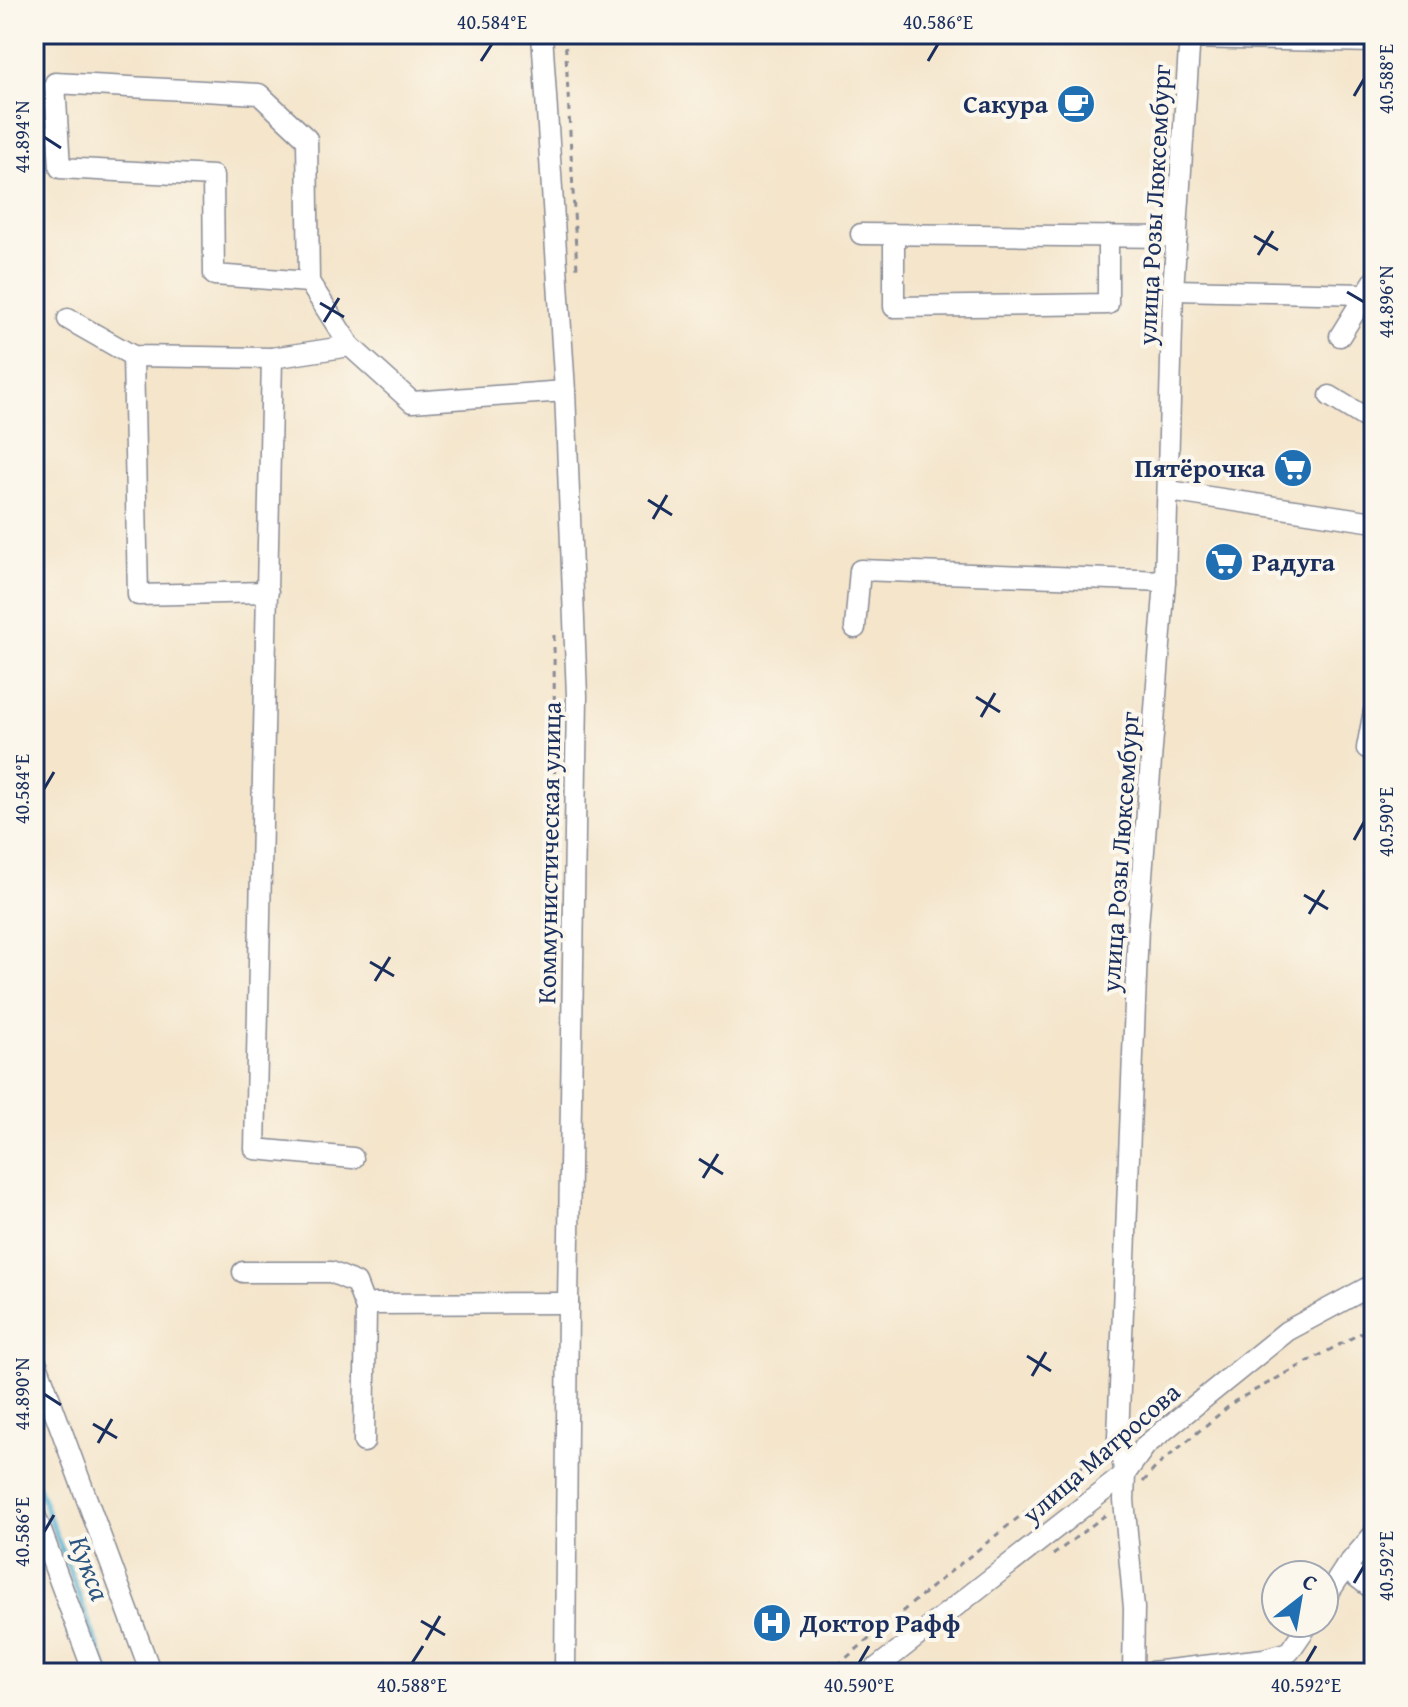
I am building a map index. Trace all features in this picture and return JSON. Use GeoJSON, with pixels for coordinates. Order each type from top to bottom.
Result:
{"type":"FeatureCollection","features":[{"type":"Feature","properties":{"kind":"street","name":"Коммунистическая улица"},"geometry":{"type":"LineString","coordinates":[[542,34],[565,391],[577,696],[565,1673]]}},
{"type":"Feature","properties":{"kind":"street"},"geometry":{"type":"LineString","coordinates":[[1190,36],[1374,42]]}},
{"type":"Feature","properties":{"kind":"street","name":"улица Розы Люксембург"},"geometry":{"type":"LineString","coordinates":[[1133,1673],[1134,1608],[1124,1500],[1125,1474],[1118,1438],[1138,927],[1165,581],[1173,290],[1190,36]]}},
{"type":"Feature","properties":{"kind":"street"},"geometry":{"type":"LineString","coordinates":[[309,282],[214,275],[213,176],[60,168],[55,83],[259,94],[307,139],[309,282],[350,346],[412,402],[565,391]]}},
{"type":"Feature","properties":{"kind":"street"},"geometry":{"type":"LineString","coordinates":[[861,234],[1177,237]]}},
{"type":"Feature","properties":{"kind":"street"},"geometry":{"type":"LineString","coordinates":[[894,234],[894,307],[1108,304],[1108,236]]}},
{"type":"Feature","properties":{"kind":"street"},"geometry":{"type":"LineString","coordinates":[[1173,290],[1370,288]]}},
{"type":"Feature","properties":{"kind":"street"},"geometry":{"type":"LineString","coordinates":[[1340,336],[1370,288]]}},
{"type":"Feature","properties":{"kind":"street"},"geometry":{"type":"LineString","coordinates":[[68,319],[133,356],[272,358],[350,346]]}},
{"type":"Feature","properties":{"kind":"street"},"geometry":{"type":"LineString","coordinates":[[133,356],[138,595],[268,592]]}},
{"type":"Feature","properties":{"kind":"street"},"geometry":{"type":"LineString","coordinates":[[272,358],[255,1149],[353,1158]]}},
{"type":"Feature","properties":{"kind":"street"},"geometry":{"type":"LineString","coordinates":[[1330,396],[1373,421]]}},
{"type":"Feature","properties":{"kind":"street"},"geometry":{"type":"LineString","coordinates":[[1169,491],[1374,522]]}},
{"type":"Feature","properties":{"kind":"street"},"geometry":{"type":"LineString","coordinates":[[855,628],[860,570],[1165,581]]}},
{"type":"Feature","properties":{"kind":"street"},"geometry":{"type":"LineString","coordinates":[[1374,711],[1367,748],[1374,752]]}},
{"type":"Feature","properties":{"kind":"street"},"geometry":{"type":"LineString","coordinates":[[243,1272],[331,1272],[356,1283],[366,1309],[364,1442]]}},
{"type":"Feature","properties":{"kind":"street","name":"улица Матросова"},"geometry":{"type":"LineString","coordinates":[[870,1673],[1125,1474],[1146,1445],[1287,1331],[1374,1284]]}},
{"type":"Feature","properties":{"kind":"street"},"geometry":{"type":"LineString","coordinates":[[366,1309],[374,1304],[568,1303]]}},
{"type":"Feature","properties":{"kind":"street"},"geometry":{"type":"LineString","coordinates":[[34,1356],[151,1673]]}},
{"type":"Feature","properties":{"kind":"street"},"geometry":{"type":"LineString","coordinates":[[34,1512],[94,1673]]}},
{"type":"Feature","properties":{"kind":"street"},"geometry":{"type":"LineString","coordinates":[[1340,1576],[1374,1534]]}},
{"type":"Feature","properties":{"kind":"street"},"geometry":{"type":"LineString","coordinates":[[1345,1568],[1374,1590]]}},
{"type":"Feature","properties":{"kind":"street"},"geometry":{"type":"LineString","coordinates":[[1143,1673],[1264,1659],[1289,1652],[1298,1639]]}},
{"type":"Feature","properties":{"kind":"path"},"geometry":{"type":"LineString","coordinates":[[828,1673],[1118,1438]]}},
{"type":"Feature","properties":{"kind":"path"},"geometry":{"type":"LineString","coordinates":[[1146,1445],[1156,1467]]}},
{"type":"Feature","properties":{"kind":"waterway","name":"Кукса"},"geometry":{"type":"LineString","coordinates":[[34,1476],[108,1673]]}},
{"type":"Feature","properties":{"kind":"place","name":"Сакура"},"geometry":{"type":"Point","coordinates":[1076,104]}},
{"type":"Feature","properties":{"kind":"place","name":"Пятёрочка"},"geometry":{"type":"Point","coordinates":[1293,468]}},
{"type":"Feature","properties":{"kind":"place","name":"Радуга"},"geometry":{"type":"Point","coordinates":[1224,562]}},
{"type":"Feature","properties":{"kind":"place","name":"Доктор Рафф"},"geometry":{"type":"Point","coordinates":[772,1623]}}]}
